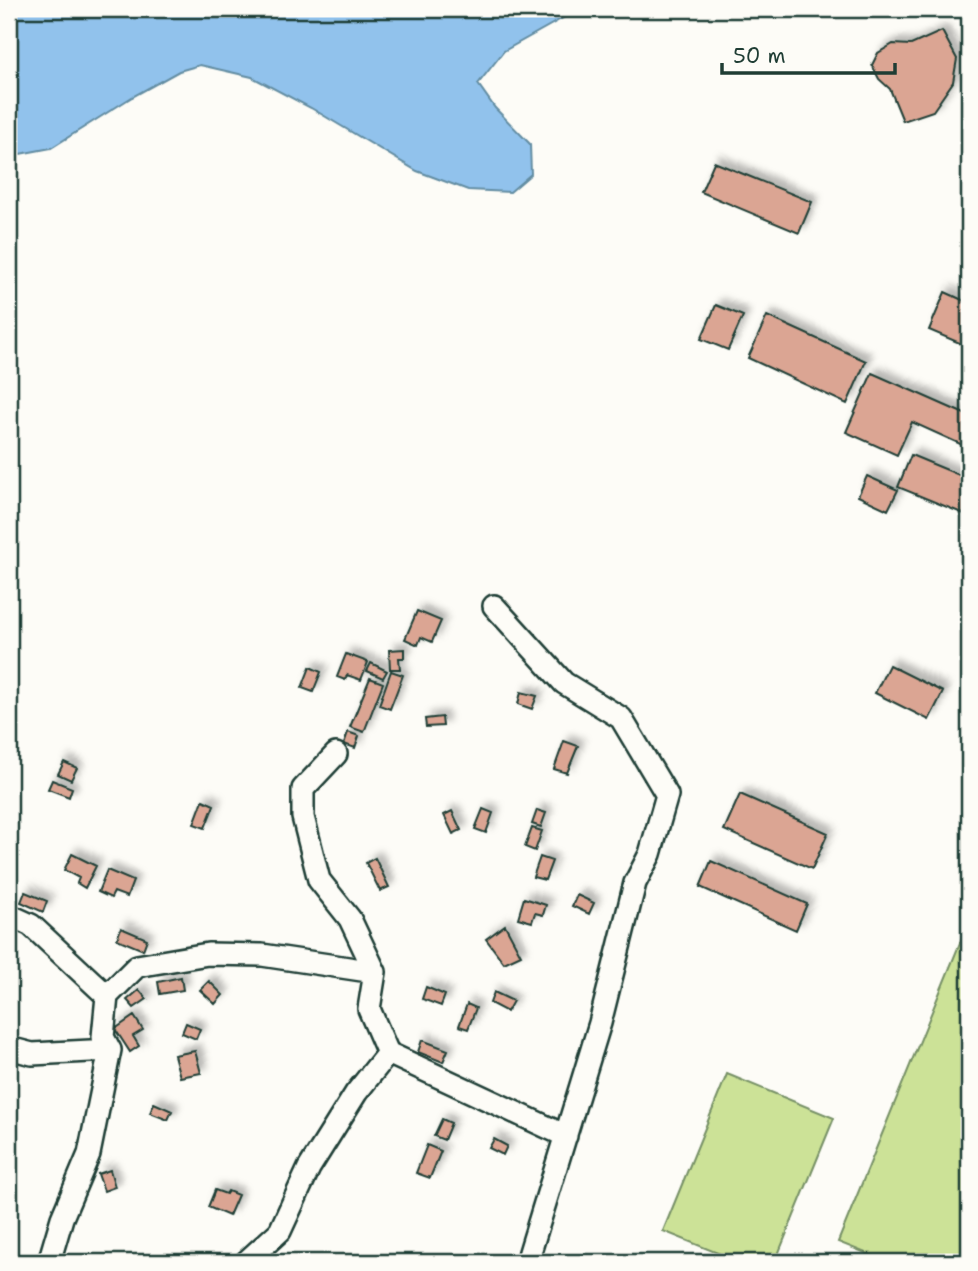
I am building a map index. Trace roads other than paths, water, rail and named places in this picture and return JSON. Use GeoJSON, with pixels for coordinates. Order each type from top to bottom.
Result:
{"type":"FeatureCollection","features":[{"type":"Feature","properties":{"kind":"street"},"geometry":{"type":"LineString","coordinates":[[494,606],[564,683],[621,718],[667,795],[650,854],[635,883],[600,1023],[527,1262]]}},
{"type":"Feature","properties":{"kind":"street"},"geometry":{"type":"LineString","coordinates":[[336,754],[303,789],[303,817],[319,880],[350,919],[375,972],[369,1009],[388,1053],[566,1136]]}},
{"type":"Feature","properties":{"kind":"street"},"geometry":{"type":"LineString","coordinates":[[9,915],[32,925],[107,996]]}},
{"type":"Feature","properties":{"kind":"street"},"geometry":{"type":"LineString","coordinates":[[49,1262],[62,1218],[89,1154],[110,1051],[103,1037],[107,996],[136,966],[208,954],[262,955],[375,972]]}},
{"type":"Feature","properties":{"kind":"street"},"geometry":{"type":"LineString","coordinates":[[9,1048],[32,1054],[110,1051]]}},
{"type":"Feature","properties":{"kind":"street"},"geometry":{"type":"LineString","coordinates":[[246,1262],[280,1231],[309,1168],[356,1093],[388,1053]]}},
{"type":"Feature","properties":{"kind":"water"},"geometry":{"type":"Polygon","coordinates":[[[9,9],[579,9],[504,51],[478,84],[495,108],[530,144],[531,174],[510,192],[468,190],[417,171],[311,108],[252,77],[200,65],[179,71],[132,97],[51,148],[9,156],[9,9]]]}}]}
